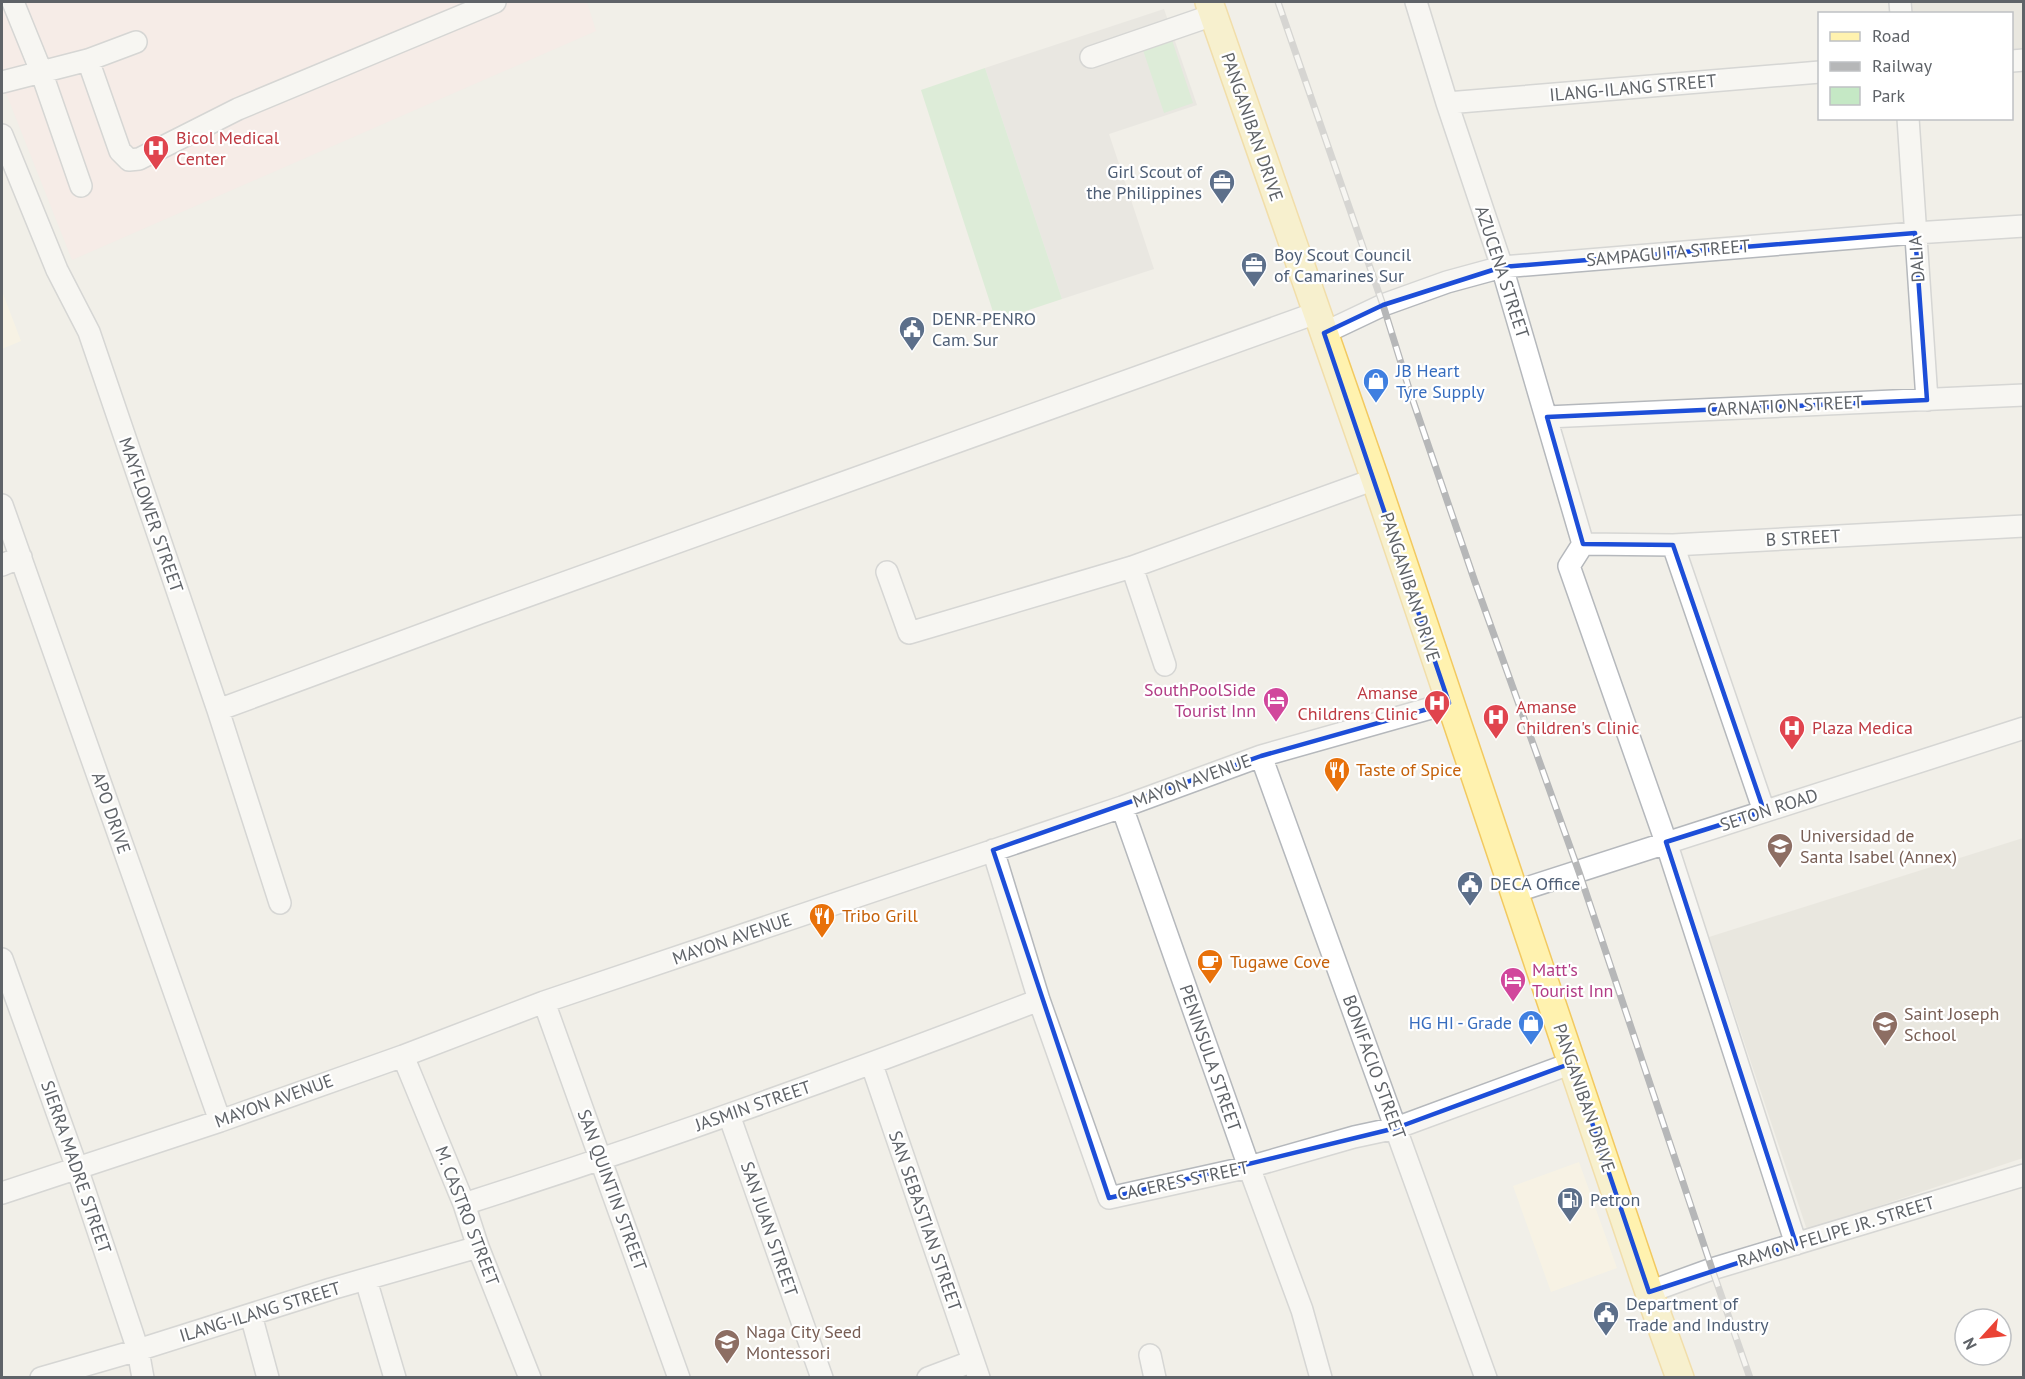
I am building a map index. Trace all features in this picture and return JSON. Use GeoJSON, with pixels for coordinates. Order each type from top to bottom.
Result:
{"type":"FeatureCollection","features":[{"type":"Feature","properties":{"kind":"main road","name":"PANGANIBAN DRIVE"},"geometry":{"type":"LineString","coordinates":[[1211,8],[1375,479],[1649,1292],[1680,1377]]}},
{"type":"Feature","properties":{"kind":"street"},"geometry":{"type":"LineString","coordinates":[[13,2],[41,71],[81,186]]}},
{"type":"Feature","properties":{"kind":"street"},"geometry":{"type":"LineString","coordinates":[[88,60],[120,151],[129,160],[139,159],[238,109],[495,2]]}},
{"type":"Feature","properties":{"kind":"street","name":"AZUCENA STREET"},"geometry":{"type":"LineString","coordinates":[[1416,2],[1502,267],[1583,544]]}},
{"type":"Feature","properties":{"kind":"street"},"geometry":{"type":"LineString","coordinates":[[1091,57],[1211,8]]}},
{"type":"Feature","properties":{"kind":"street"},"geometry":{"type":"LineString","coordinates":[[2,82],[88,60],[136,42]]}},
{"type":"Feature","properties":{"kind":"street","name":"ILANG-ILANG STREET"},"geometry":{"type":"LineString","coordinates":[[1447,103],[1818,72]]}},
{"type":"Feature","properties":{"kind":"street","name":"DALIA"},"geometry":{"type":"LineString","coordinates":[[1908,120],[1927,400]]}},
{"type":"Feature","properties":{"kind":"street","name":"MAYFLOWER STREET"},"geometry":{"type":"LineString","coordinates":[[2,135],[57,270],[89,332],[218,710],[280,903]]}},
{"type":"Feature","properties":{"kind":"street","name":"SAMPAGUITA STREET"},"geometry":{"type":"LineString","coordinates":[[218,710],[502,604],[1320,323],[1447,282],[1502,267],[2024,226]]}},
{"type":"Feature","properties":{"kind":"street","name":"CARNATION STREET"},"geometry":{"type":"LineString","coordinates":[[1547,417],[2024,395]]}},
{"type":"Feature","properties":{"kind":"street"},"geometry":{"type":"LineString","coordinates":[[887,572],[909,633],[1132,567],[1375,479]]}},
{"type":"Feature","properties":{"kind":"street","name":"APO DRIVE"},"geometry":{"type":"LineString","coordinates":[[2,505],[220,1121]]}},
{"type":"Feature","properties":{"kind":"street","name":"B STREET"},"geometry":{"type":"LineString","coordinates":[[1583,544],[1674,546],[2024,526]]}},
{"type":"Feature","properties":{"kind":"street"},"geometry":{"type":"LineString","coordinates":[[1583,544],[1569,566],[1666,842],[1796,1244]]}},
{"type":"Feature","properties":{"kind":"street"},"geometry":{"type":"LineString","coordinates":[[1674,546],[1764,811]]}},
{"type":"Feature","properties":{"kind":"street"},"geometry":{"type":"LineString","coordinates":[[2,565],[21,557]]}},
{"type":"Feature","properties":{"kind":"street"},"geometry":{"type":"LineString","coordinates":[[1132,567],[1165,665]]}},
{"type":"Feature","properties":{"kind":"street","name":"MAYON AVENUE"},"geometry":{"type":"LineString","coordinates":[[7,1189],[220,1121],[403,1056],[543,1002],[1122,807],[1261,756],[1449,703]]}},
{"type":"Feature","properties":{"kind":"street","name":"SETON ROAD"},"geometry":{"type":"LineString","coordinates":[[1514,892],[2024,728]]}},
{"type":"Feature","properties":{"kind":"street","name":"BONIFACIO STREET"},"geometry":{"type":"LineString","coordinates":[[1261,756],[1486,1377]]}},
{"type":"Feature","properties":{"kind":"street","name":"PENINSULA STREET"},"geometry":{"type":"LineString","coordinates":[[1122,807],[1302,1310],[1321,1377]]}},
{"type":"Feature","properties":{"kind":"street","name":"CACERES STREET"},"geometry":{"type":"LineString","coordinates":[[993,850],[1039,1000],[1109,1198],[1249,1167],[1354,1137],[1396,1128],[1572,1063]]}},
{"type":"Feature","properties":{"kind":"street","name":"SIERRA MADRE STREET"},"geometry":{"type":"LineString","coordinates":[[2,959],[77,1168],[138,1350],[143,1377]]}},
{"type":"Feature","properties":{"kind":"street","name":"JASMIN STREET"},"geometry":{"type":"LineString","coordinates":[[464,1204],[602,1160],[872,1065],[1039,1000]]}},
{"type":"Feature","properties":{"kind":"street","name":"SAN QUINTIN STREET"},"geometry":{"type":"LineString","coordinates":[[543,1002],[679,1377]]}},
{"type":"Feature","properties":{"kind":"street","name":"M. CASTRO STREET"},"geometry":{"type":"LineString","coordinates":[[403,1056],[464,1204],[478,1247],[530,1377]]}},
{"type":"Feature","properties":{"kind":"street","name":"SAN SEBASTIAN STREET"},"geometry":{"type":"LineString","coordinates":[[872,1065],[976,1369]]}},
{"type":"Feature","properties":{"kind":"street","name":"SAN JUAN STREET"},"geometry":{"type":"LineString","coordinates":[[729,1115],[822,1377]]}},
{"type":"Feature","properties":{"kind":"street","name":"RAMON FELIPE JR. STREET"},"geometry":{"type":"LineString","coordinates":[[1649,1292],[1712,1269],[2024,1175]]}},
{"type":"Feature","properties":{"kind":"street","name":"ILANG-ILANG STREET"},"geometry":{"type":"LineString","coordinates":[[41,1377],[478,1247]]}},
{"type":"Feature","properties":{"kind":"street"},"geometry":{"type":"LineString","coordinates":[[366,1280],[395,1377]]}},
{"type":"Feature","properties":{"kind":"street"},"geometry":{"type":"LineString","coordinates":[[251,1315],[268,1377]]}},
{"type":"Feature","properties":{"kind":"street"},"geometry":{"type":"LineString","coordinates":[[1150,1355],[1155,1377]]}},
{"type":"Feature","properties":{"kind":"street"},"geometry":{"type":"LineString","coordinates":[[928,1377],[976,1369]]}},
{"type":"Feature","properties":{"kind":"highlighted area"},"geometry":{"type":"Polygon","coordinates":[[[1915,233],[1927,400],[1547,417],[1583,544],[1673,545],[1764,811],[1666,842],[1796,1244],[1649,1292],[1572,1063],[1396,1128],[1109,1198],[993,850],[1261,756],[1449,703],[1324,333],[1383,305],[1502,267],[1915,233]]]}},
{"type":"Feature","properties":{"kind":"shaded area","name":"Bicol Medical Center"},"geometry":{"type":"Polygon","coordinates":[[[2,2],[587,2],[596,31],[72,260],[2,83],[2,2]]]}},
{"type":"Feature","properties":{"kind":"shaded area"},"geometry":{"type":"Polygon","coordinates":[[[1911,2],[2023,2],[2023,51],[2013,51],[2013,12],[1912,12],[1911,2]]]}},
{"type":"Feature","properties":{"kind":"shaded area"},"geometry":{"type":"Polygon","coordinates":[[[1164,9],[1197,105],[1109,134],[1154,269],[1062,299],[985,68],[1164,9]]]}},
{"type":"Feature","properties":{"kind":"shaded area"},"geometry":{"type":"Polygon","coordinates":[[[2,291],[21,341],[2,349],[2,291]]]}},
{"type":"Feature","properties":{"kind":"shaded area","name":"Saint Joseph School"},"geometry":{"type":"Polygon","coordinates":[[[2023,838],[2023,1158],[1807,1230],[1709,937],[2023,838]]]}},
{"type":"Feature","properties":{"kind":"shaded area"},"geometry":{"type":"Polygon","coordinates":[[[1579,1162],[1617,1268],[1551,1292],[1513,1186],[1579,1162]]]}},
{"type":"Feature","properties":{"kind":"green space"},"geometry":{"type":"Polygon","coordinates":[[[1172,40],[1193,103],[1164,113],[1143,50],[1172,40]]]}},
{"type":"Feature","properties":{"kind":"green space"},"geometry":{"type":"Polygon","coordinates":[[[985,68],[1062,299],[996,321],[921,90],[985,68]]]}},
{"type":"Feature","properties":{"kind":"railway"},"geometry":{"type":"LineString","coordinates":[[1278,2],[1383,305],[1475,582],[1579,872],[1750,1378]]}},
{"type":"Feature","properties":{"kind":"place","name":"Bicol Medical Center"},"geometry":{"type":"Point","coordinates":[156,171]}},
{"type":"Feature","properties":{"kind":"place","name":"Girl Scout of the Philippines"},"geometry":{"type":"Point","coordinates":[1222,205]}},
{"type":"Feature","properties":{"kind":"place","name":"Boy Scout Council of Camarines Sur"},"geometry":{"type":"Point","coordinates":[1254,288]}},
{"type":"Feature","properties":{"kind":"place","name":"DENR-PENRO Cam. Sur"},"geometry":{"type":"Point","coordinates":[912,352]}},
{"type":"Feature","properties":{"kind":"place","name":"JB Heart Tyre Supply"},"geometry":{"type":"Point","coordinates":[1376,404]}},
{"type":"Feature","properties":{"kind":"place","name":"SouthPoolSide Tourist Inn"},"geometry":{"type":"Point","coordinates":[1276,723]}},
{"type":"Feature","properties":{"kind":"place","name":"Amanse Childrens Clinic"},"geometry":{"type":"Point","coordinates":[1437,726]}},
{"type":"Feature","properties":{"kind":"place","name":"Amanse Children's Clinic"},"geometry":{"type":"Point","coordinates":[1496,740]}},
{"type":"Feature","properties":{"kind":"place","name":"Plaza Medica"},"geometry":{"type":"Point","coordinates":[1792,751]}},
{"type":"Feature","properties":{"kind":"place","name":"Taste of Spice"},"geometry":{"type":"Point","coordinates":[1337,793]}},
{"type":"Feature","properties":{"kind":"place","name":"Universidad de Santa Isabel (Annex)"},"geometry":{"type":"Point","coordinates":[1780,869]}},
{"type":"Feature","properties":{"kind":"place","name":"DECA Office"},"geometry":{"type":"Point","coordinates":[1470,907]}},
{"type":"Feature","properties":{"kind":"place","name":"Tribo Grill"},"geometry":{"type":"Point","coordinates":[822,939]}},
{"type":"Feature","properties":{"kind":"place","name":"Tugawe Cove"},"geometry":{"type":"Point","coordinates":[1210,985]}},
{"type":"Feature","properties":{"kind":"place","name":"Matt's Tourist Inn"},"geometry":{"type":"Point","coordinates":[1513,1003]}},
{"type":"Feature","properties":{"kind":"place","name":"HG HI - Grade"},"geometry":{"type":"Point","coordinates":[1531,1046]}},
{"type":"Feature","properties":{"kind":"place","name":"Saint Joseph School"},"geometry":{"type":"Point","coordinates":[1885,1047]}},
{"type":"Feature","properties":{"kind":"place","name":"Petron"},"geometry":{"type":"Point","coordinates":[1570,1223]}},
{"type":"Feature","properties":{"kind":"place","name":"Department of Trade and Industry"},"geometry":{"type":"Point","coordinates":[1606,1337]}},
{"type":"Feature","properties":{"kind":"place","name":"Naga City Seed Montessori"},"geometry":{"type":"Point","coordinates":[727,1365]}}]}
